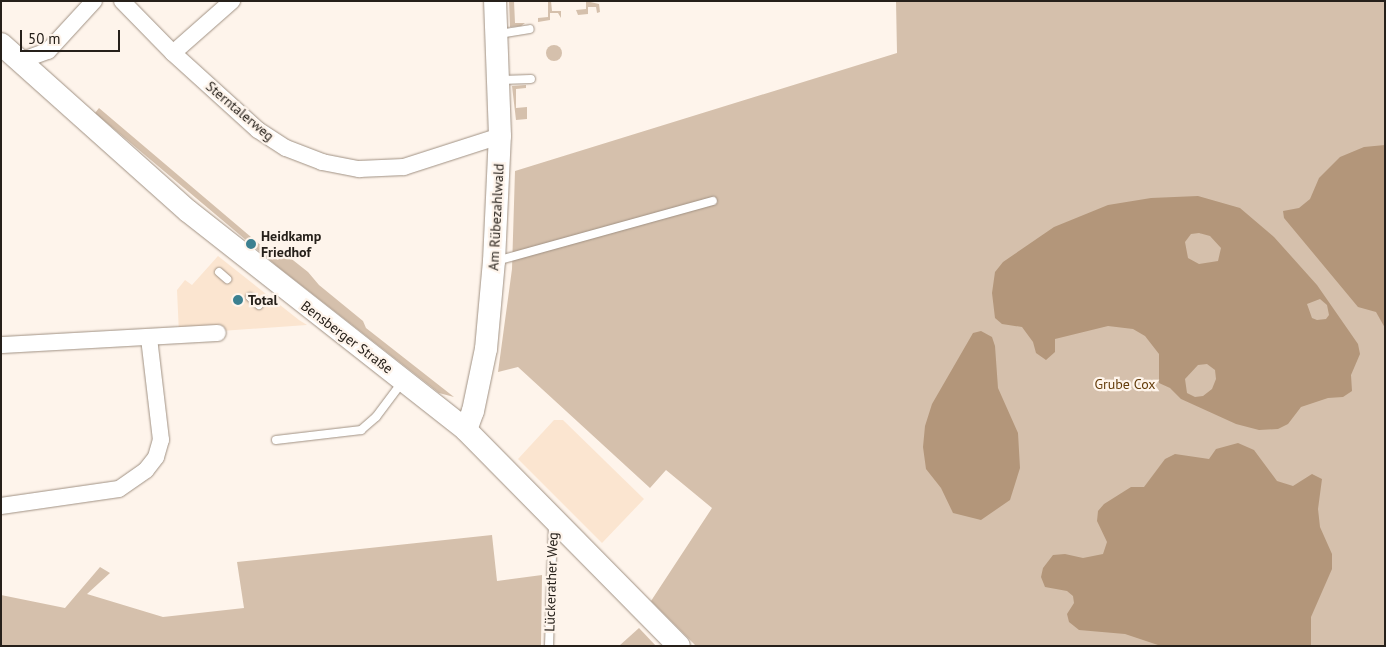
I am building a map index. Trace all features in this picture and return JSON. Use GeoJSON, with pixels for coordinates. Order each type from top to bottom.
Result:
{"type":"FeatureCollection","features":[{"type":"Feature","properties":{"kind":"main road","name":"Am Rübezahlwald"},"geometry":{"type":"LineString","coordinates":[[466,430],[473,411],[486,349],[494,261],[500,136],[495,1]]}},
{"type":"Feature","properties":{"kind":"main road","name":"Bensberger Straße"},"geometry":{"type":"LineString","coordinates":[[1,44],[188,211],[466,430],[679,646]]}},
{"type":"Feature","properties":{"kind":"street"},"geometry":{"type":"LineString","coordinates":[[40,80],[48,51],[94,1]]}},
{"type":"Feature","properties":{"kind":"street","name":"Sterntalerweg"},"geometry":{"type":"LineString","coordinates":[[122,1],[172,53],[258,130],[286,148],[322,162],[359,169],[404,167],[500,136]]}},
{"type":"Feature","properties":{"kind":"street"},"geometry":{"type":"LineString","coordinates":[[172,53],[232,1]]}},
{"type":"Feature","properties":{"kind":"street"},"geometry":{"type":"LineString","coordinates":[[20,61],[48,51]]}},
{"type":"Feature","properties":{"kind":"street"},"geometry":{"type":"LineString","coordinates":[[1,345],[218,333]]}},
{"type":"Feature","properties":{"kind":"street"},"geometry":{"type":"LineString","coordinates":[[1,506],[119,490],[146,470],[156,457],[161,440],[149,338]]}},
{"type":"Feature","properties":{"kind":"lane"},"geometry":{"type":"LineString","coordinates":[[496,34],[530,30]]}},
{"type":"Feature","properties":{"kind":"lane"},"geometry":{"type":"LineString","coordinates":[[498,81],[531,79]]}},
{"type":"Feature","properties":{"kind":"lane"},"geometry":{"type":"LineString","coordinates":[[494,261],[713,201]]}},
{"type":"Feature","properties":{"kind":"lane"},"geometry":{"type":"LineString","coordinates":[[219,272],[227,279]]}},
{"type":"Feature","properties":{"kind":"lane"},"geometry":{"type":"LineString","coordinates":[[250,297],[259,305]]}},
{"type":"Feature","properties":{"kind":"lane"},"geometry":{"type":"LineString","coordinates":[[276,440],[361,430],[376,417],[404,380]]}},
{"type":"Feature","properties":{"kind":"lane","name":"Lückerather Weg"},"geometry":{"type":"LineString","coordinates":[[549,646],[549,569],[554,518]]}},
{"type":"Feature","properties":{"kind":"shaded area"},"geometry":{"type":"Polygon","coordinates":[[[1385,145],[1385,328],[1376,312],[1358,307],[1284,218],[1283,211],[1299,208],[1310,199],[1319,178],[1340,157],[1364,147],[1385,145]]]}},
{"type":"Feature","properties":{"kind":"shaded area"},"geometry":{"type":"Polygon","coordinates":[[[1198,196],[1240,208],[1274,237],[1317,285],[1358,344],[1360,354],[1351,375],[1352,391],[1343,397],[1328,398],[1301,407],[1288,424],[1278,429],[1259,430],[1236,424],[1181,399],[1170,388],[1159,383],[1159,354],[1145,336],[1133,329],[1108,326],[1055,339],[1055,352],[1046,360],[1036,353],[1033,342],[1022,327],[1002,324],[995,318],[992,293],[995,272],[1003,262],[1054,227],[1108,205],[1151,198],[1198,196]],[[1199,233],[1191,234],[1185,242],[1188,258],[1199,264],[1218,261],[1221,248],[1210,236],[1199,233]],[[1320,299],[1307,304],[1312,318],[1317,320],[1326,319],[1329,315],[1327,305],[1320,299]],[[1207,364],[1198,365],[1185,379],[1187,393],[1195,397],[1203,396],[1212,389],[1216,379],[1215,370],[1207,364]]]}},
{"type":"Feature","properties":{"kind":"shaded area"},"geometry":{"type":"Polygon","coordinates":[[[218,256],[307,325],[179,334],[177,290],[185,280],[192,285],[218,256]]]}},
{"type":"Feature","properties":{"kind":"shaded area"},"geometry":{"type":"Polygon","coordinates":[[[981,331],[992,337],[995,346],[998,388],[1018,433],[1020,468],[1010,500],[981,520],[953,513],[941,488],[926,469],[923,447],[925,426],[932,404],[973,333],[981,331]]]}},
{"type":"Feature","properties":{"kind":"shaded area"},"geometry":{"type":"Polygon","coordinates":[[[554,420],[563,420],[644,499],[602,543],[518,459],[554,420]]]}},
{"type":"Feature","properties":{"kind":"shaded area"},"geometry":{"type":"Polygon","coordinates":[[[1238,443],[1254,450],[1277,481],[1293,486],[1312,474],[1322,479],[1318,509],[1320,527],[1332,554],[1332,569],[1311,617],[1311,646],[1161,646],[1125,634],[1079,630],[1069,622],[1067,614],[1074,603],[1073,596],[1067,591],[1045,587],[1041,577],[1043,568],[1053,555],[1065,554],[1083,558],[1103,554],[1107,542],[1097,521],[1098,511],[1104,504],[1131,487],[1144,487],[1165,459],[1175,454],[1209,459],[1216,449],[1238,443]]]}},
{"type":"Feature","properties":{"kind":"green space"},"geometry":{"type":"Polygon","coordinates":[[[509,1],[514,1],[515,23],[525,23],[521,26],[510,27],[509,1]]]}},
{"type":"Feature","properties":{"kind":"green space"},"geometry":{"type":"Polygon","coordinates":[[[548,1],[551,1],[552,11],[561,11],[561,18],[558,13],[550,13],[550,20],[538,22],[538,18],[548,17],[548,1]]]}},
{"type":"Feature","properties":{"kind":"green space"},"geometry":{"type":"Polygon","coordinates":[[[586,1],[599,4],[600,12],[597,13],[596,7],[588,7],[588,14],[578,15],[576,10],[586,9],[586,1]]]}},
{"type":"Feature","properties":{"kind":"green space","name":"Grube Cox"},"geometry":{"type":"Polygon","coordinates":[[[896,1],[1385,1],[1385,646],[696,646],[651,601],[712,508],[666,470],[650,488],[518,367],[498,372],[512,269],[515,171],[897,53],[896,1]]]}},
{"type":"Feature","properties":{"kind":"green space"},"geometry":{"type":"Polygon","coordinates":[[[551,45],[557,45],[562,50],[560,59],[551,61],[546,56],[546,50],[551,45]]]}},
{"type":"Feature","properties":{"kind":"green space"},"geometry":{"type":"Polygon","coordinates":[[[526,85],[526,88],[516,89],[516,108],[527,107],[527,119],[516,120],[512,86],[526,85]]]}},
{"type":"Feature","properties":{"kind":"green space"},"geometry":{"type":"Polygon","coordinates":[[[99,108],[278,260],[284,253],[363,321],[366,328],[454,397],[439,393],[278,267],[95,113],[99,108]]]}},
{"type":"Feature","properties":{"kind":"green space"},"geometry":{"type":"Polygon","coordinates":[[[492,535],[497,581],[542,575],[541,646],[1,646],[1,595],[65,608],[100,567],[110,573],[87,594],[163,617],[244,608],[237,562],[492,535]]]}},
{"type":"Feature","properties":{"kind":"green space"},"geometry":{"type":"Polygon","coordinates":[[[639,628],[656,646],[619,646],[639,628]]]}},
{"type":"Feature","properties":{"kind":"place","name":"Heidkamp Friedhof"},"geometry":{"type":"Point","coordinates":[251,244]}},
{"type":"Feature","properties":{"kind":"place","name":"Total"},"geometry":{"type":"Point","coordinates":[238,300]}}]}
